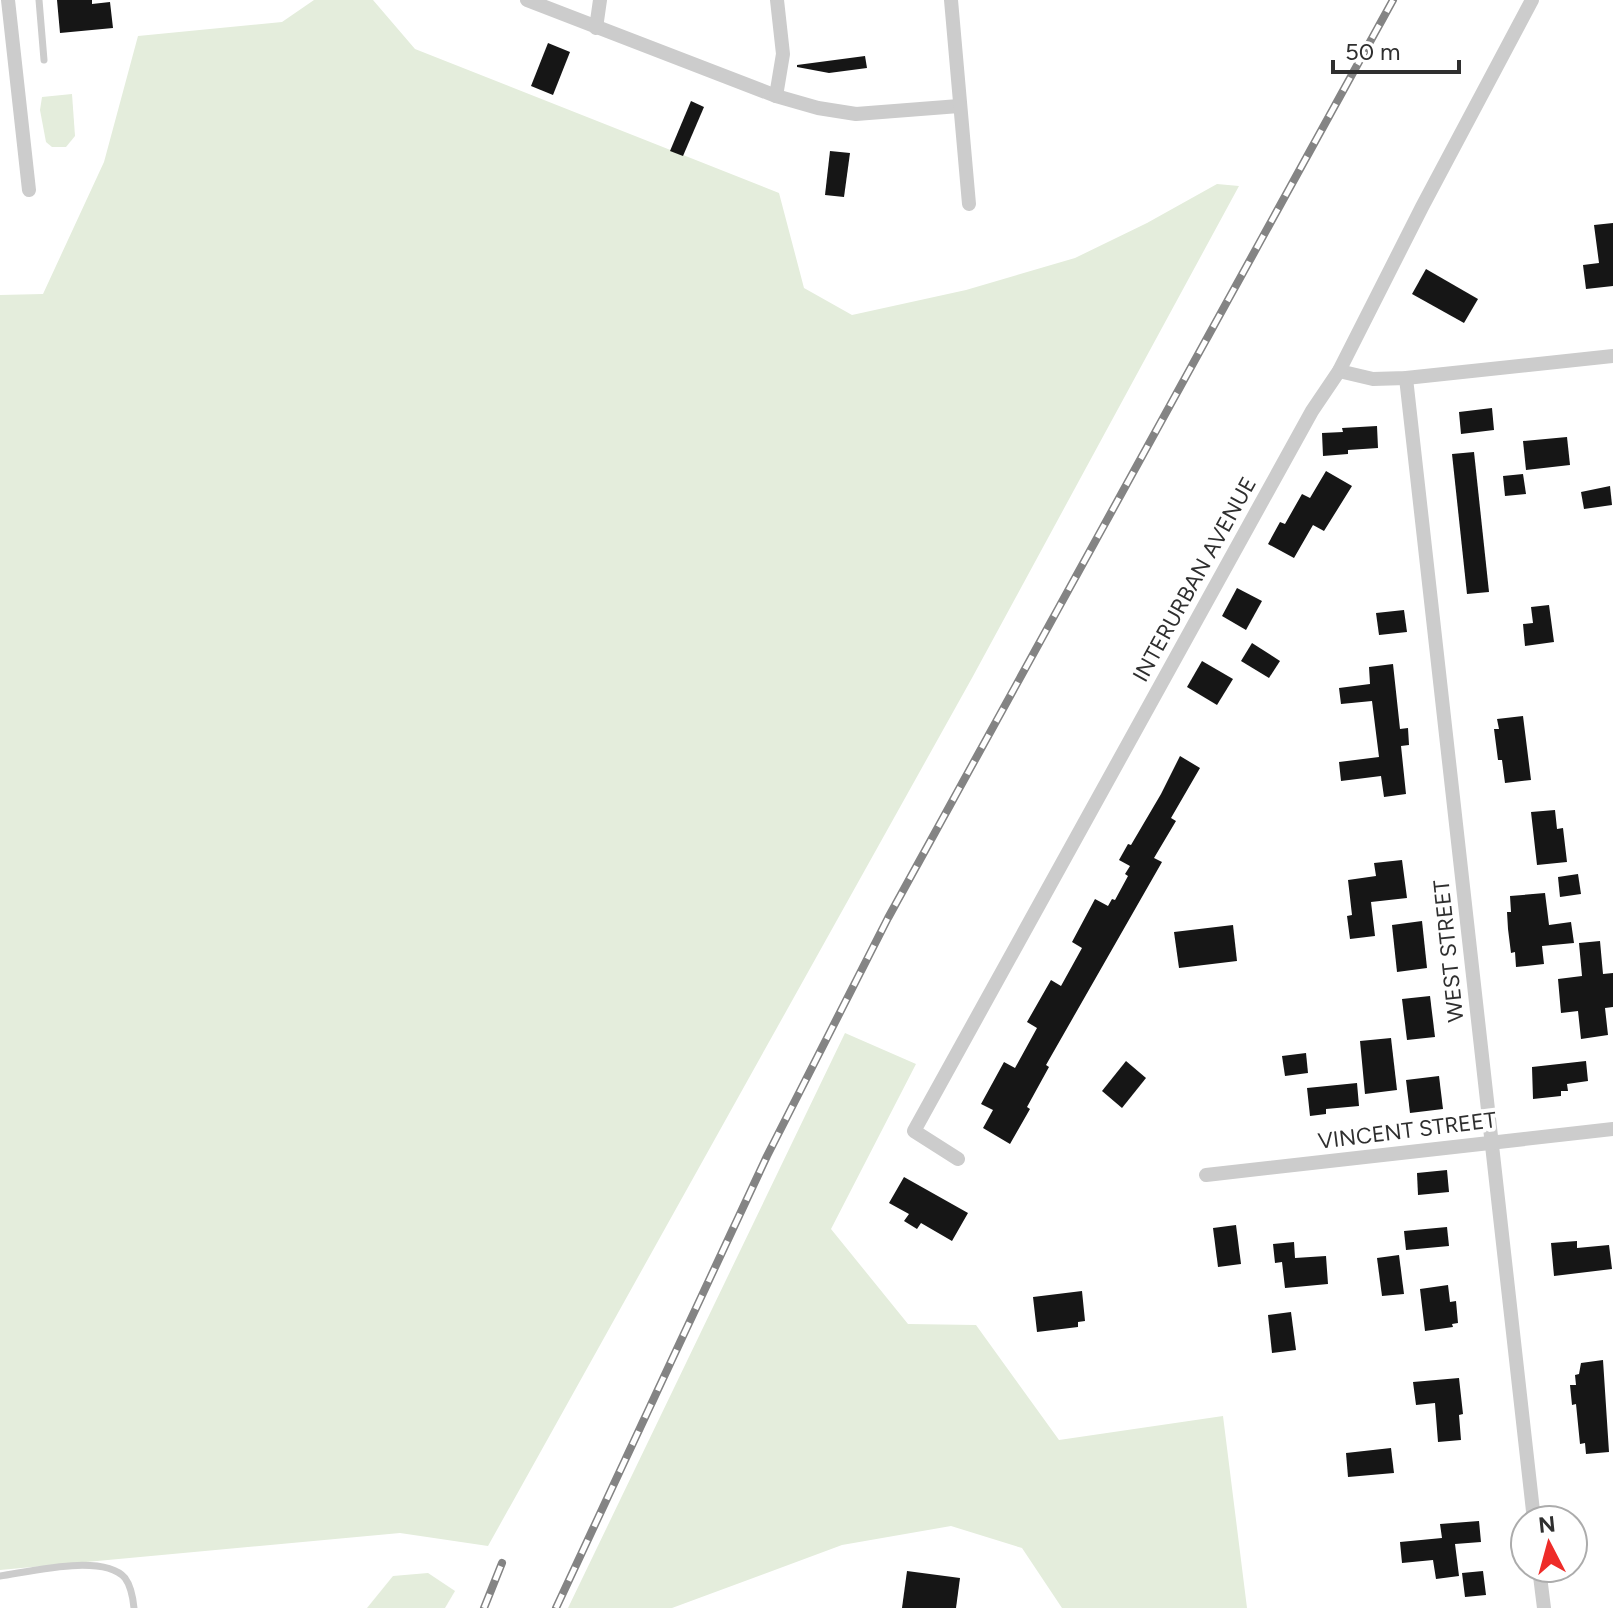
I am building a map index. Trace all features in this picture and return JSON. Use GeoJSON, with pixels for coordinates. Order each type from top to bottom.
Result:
{"type":"FeatureCollection","features":[{"type":"Feature","properties":{"kind":"street"},"geometry":{"type":"LineString","coordinates":[[8,0],[29,190]]}},
{"type":"Feature","properties":{"kind":"street"},"geometry":{"type":"LineString","coordinates":[[527,0],[776,96],[818,108],[856,114],[959,106]]}},
{"type":"Feature","properties":{"kind":"street"},"geometry":{"type":"LineString","coordinates":[[596,28],[600,0]]}},
{"type":"Feature","properties":{"kind":"street"},"geometry":{"type":"LineString","coordinates":[[776,96],[783,54],[777,0]]}},
{"type":"Feature","properties":{"kind":"street"},"geometry":{"type":"LineString","coordinates":[[951,0],[969,204]]}},
{"type":"Feature","properties":{"kind":"street","name":"INTERURBAN AVENUE"},"geometry":{"type":"LineString","coordinates":[[958,1159],[914,1131],[1312,411],[1339,371],[1532,0]]}},
{"type":"Feature","properties":{"kind":"street"},"geometry":{"type":"LineString","coordinates":[[1339,371],[1373,379],[1406,378],[1613,356]]}},
{"type":"Feature","properties":{"kind":"street","name":"WEST STREET"},"geometry":{"type":"LineString","coordinates":[[1406,378],[1532,1504]]}},
{"type":"Feature","properties":{"kind":"street","name":"VINCENT STREET"},"geometry":{"type":"LineString","coordinates":[[1206,1175],[1613,1129]]}},
{"type":"Feature","properties":{"kind":"street"},"geometry":{"type":"LineString","coordinates":[[1541,1584],[1544,1608]]}},
{"type":"Feature","properties":{"kind":"lane"},"geometry":{"type":"LineString","coordinates":[[39,0],[44,60]]}},
{"type":"Feature","properties":{"kind":"lane"},"geometry":{"type":"LineString","coordinates":[[0,1576],[74,1565],[106,1568],[124,1577],[133,1595],[134,1608]]}},
{"type":"Feature","properties":{"kind":"green space"},"geometry":{"type":"Polygon","coordinates":[[[314,0],[373,0],[415,49],[779,193],[804,288],[852,315],[966,290],[1075,258],[1217,184],[1239,186],[972,678],[488,1546],[400,1533],[0,1570],[0,295],[43,294],[104,162],[138,36],[282,22],[314,0]]]}},
{"type":"Feature","properties":{"kind":"green space"},"geometry":{"type":"Polygon","coordinates":[[[72,94],[75,136],[66,147],[52,147],[46,142],[40,110],[42,97],[72,94]]]}},
{"type":"Feature","properties":{"kind":"green space"},"geometry":{"type":"Polygon","coordinates":[[[845,1033],[916,1064],[831,1229],[908,1324],[976,1325],[1059,1440],[1223,1416],[1247,1608],[1062,1608],[1022,1548],[951,1526],[842,1545],[672,1608],[568,1608],[845,1033]]]}},
{"type":"Feature","properties":{"kind":"green space"},"geometry":{"type":"Polygon","coordinates":[[[428,1573],[455,1591],[445,1608],[367,1608],[393,1576],[428,1573]]]}},
{"type":"Feature","properties":{"kind":"building"},"geometry":{"type":"Polygon","coordinates":[[[57,0],[92,0],[92,4],[110,2],[113,28],[60,33],[57,0]]]}},
{"type":"Feature","properties":{"kind":"building"},"geometry":{"type":"Polygon","coordinates":[[[548,43],[570,52],[553,95],[531,86],[548,43]]]}},
{"type":"Feature","properties":{"kind":"building"},"geometry":{"type":"Polygon","coordinates":[[[865,56],[867,68],[829,73],[797,67],[797,65],[865,56]]]}},
{"type":"Feature","properties":{"kind":"building"},"geometry":{"type":"Polygon","coordinates":[[[691,101],[704,107],[683,156],[670,151],[691,101]]]}},
{"type":"Feature","properties":{"kind":"building"},"geometry":{"type":"Polygon","coordinates":[[[830,151],[850,153],[844,197],[825,195],[830,151]]]}},
{"type":"Feature","properties":{"kind":"building"},"geometry":{"type":"Polygon","coordinates":[[[1613,223],[1613,286],[1586,289],[1583,265],[1599,263],[1594,225],[1613,223]]]}},
{"type":"Feature","properties":{"kind":"building"},"geometry":{"type":"Polygon","coordinates":[[[1426,269],[1478,299],[1464,323],[1412,294],[1426,269]]]}},
{"type":"Feature","properties":{"kind":"building"},"geometry":{"type":"Polygon","coordinates":[[[1492,408],[1494,430],[1461,434],[1459,412],[1492,408]]]}},
{"type":"Feature","properties":{"kind":"building"},"geometry":{"type":"Polygon","coordinates":[[[1377,426],[1378,448],[1323,456],[1322,433],[1343,432],[1342,428],[1377,426]]]}},
{"type":"Feature","properties":{"kind":"building"},"geometry":{"type":"Polygon","coordinates":[[[1567,437],[1570,465],[1526,470],[1523,441],[1567,437]]]}},
{"type":"Feature","properties":{"kind":"building"},"geometry":{"type":"Polygon","coordinates":[[[1474,452],[1489,592],[1467,594],[1452,454],[1474,452]]]}},
{"type":"Feature","properties":{"kind":"building"},"geometry":{"type":"Polygon","coordinates":[[[1326,471],[1352,486],[1324,531],[1313,525],[1294,558],[1268,544],[1280,522],[1285,524],[1302,494],[1310,498],[1326,471]]]}},
{"type":"Feature","properties":{"kind":"building"},"geometry":{"type":"Polygon","coordinates":[[[1523,474],[1526,494],[1505,496],[1503,476],[1523,474]]]}},
{"type":"Feature","properties":{"kind":"building"},"geometry":{"type":"Polygon","coordinates":[[[1610,486],[1612,505],[1584,509],[1581,492],[1610,486]]]}},
{"type":"Feature","properties":{"kind":"building"},"geometry":{"type":"Polygon","coordinates":[[[1237,588],[1262,601],[1246,630],[1222,616],[1237,588]]]}},
{"type":"Feature","properties":{"kind":"building"},"geometry":{"type":"Polygon","coordinates":[[[1549,605],[1554,642],[1525,646],[1523,624],[1533,623],[1531,607],[1549,605]]]}},
{"type":"Feature","properties":{"kind":"building"},"geometry":{"type":"Polygon","coordinates":[[[1404,610],[1407,632],[1379,635],[1376,613],[1404,610]]]}},
{"type":"Feature","properties":{"kind":"building"},"geometry":{"type":"Polygon","coordinates":[[[1252,643],[1280,661],[1269,678],[1241,661],[1252,643]]]}},
{"type":"Feature","properties":{"kind":"building"},"geometry":{"type":"Polygon","coordinates":[[[1202,661],[1233,679],[1217,705],[1187,687],[1202,661]]]}},
{"type":"Feature","properties":{"kind":"building"},"geometry":{"type":"Polygon","coordinates":[[[1393,664],[1400,729],[1408,728],[1409,745],[1401,746],[1406,794],[1384,797],[1381,776],[1341,781],[1339,762],[1379,757],[1372,701],[1341,704],[1339,688],[1370,684],[1369,667],[1393,664]]]}},
{"type":"Feature","properties":{"kind":"building"},"geometry":{"type":"Polygon","coordinates":[[[1523,716],[1531,780],[1505,783],[1494,729],[1499,729],[1497,719],[1523,716]]]}},
{"type":"Feature","properties":{"kind":"building"},"geometry":{"type":"Polygon","coordinates":[[[1180,756],[1200,768],[1171,818],[1176,821],[1154,858],[1162,862],[1046,1065],[1049,1067],[1027,1107],[1030,1109],[1010,1144],[983,1128],[993,1110],[981,1104],[1004,1062],[1015,1068],[1037,1028],[1027,1022],[1051,980],[1061,986],[1082,948],[1072,942],[1095,899],[1108,906],[1112,899],[1115,900],[1130,866],[1119,860],[1161,794],[1180,756]]]}},
{"type":"Feature","properties":{"kind":"building"},"geometry":{"type":"Polygon","coordinates":[[[1555,810],[1557,829],[1563,828],[1567,862],[1537,865],[1531,812],[1555,810]]]}},
{"type":"Feature","properties":{"kind":"building"},"geometry":{"type":"Polygon","coordinates":[[[1402,860],[1407,898],[1371,902],[1375,936],[1350,939],[1347,916],[1352,915],[1348,880],[1376,876],[1374,863],[1402,860]]]}},
{"type":"Feature","properties":{"kind":"building"},"geometry":{"type":"Polygon","coordinates":[[[1578,874],[1581,894],[1560,897],[1558,877],[1578,874]]]}},
{"type":"Feature","properties":{"kind":"building"},"geometry":{"type":"Polygon","coordinates":[[[1545,893],[1549,925],[1571,922],[1574,943],[1542,946],[1544,964],[1516,967],[1508,929],[1510,896],[1545,893]]]}},
{"type":"Feature","properties":{"kind":"building"},"geometry":{"type":"Polygon","coordinates":[[[1422,921],[1427,968],[1397,972],[1392,925],[1422,921]]]}},
{"type":"Feature","properties":{"kind":"building"},"geometry":{"type":"Polygon","coordinates":[[[1233,925],[1237,961],[1179,968],[1174,932],[1233,925]]]}},
{"type":"Feature","properties":{"kind":"building"},"geometry":{"type":"Polygon","coordinates":[[[1600,941],[1603,974],[1613,973],[1613,1007],[1605,1008],[1608,1035],[1581,1039],[1578,1011],[1561,1013],[1558,979],[1582,976],[1579,943],[1600,941]]]}},
{"type":"Feature","properties":{"kind":"building"},"geometry":{"type":"Polygon","coordinates":[[[1430,996],[1435,1037],[1407,1040],[1402,999],[1430,996]]]}},
{"type":"Feature","properties":{"kind":"building"},"geometry":{"type":"Polygon","coordinates":[[[1391,1038],[1397,1090],[1365,1094],[1360,1041],[1391,1038]]]}},
{"type":"Feature","properties":{"kind":"building"},"geometry":{"type":"Polygon","coordinates":[[[1306,1053],[1308,1073],[1285,1076],[1282,1056],[1306,1053]]]}},
{"type":"Feature","properties":{"kind":"building"},"geometry":{"type":"Polygon","coordinates":[[[1126,1061],[1146,1078],[1122,1108],[1102,1091],[1126,1061]]]}},
{"type":"Feature","properties":{"kind":"building"},"geometry":{"type":"Polygon","coordinates":[[[1586,1061],[1588,1081],[1567,1084],[1568,1091],[1561,1091],[1561,1096],[1533,1099],[1532,1067],[1586,1061]]]}},
{"type":"Feature","properties":{"kind":"building"},"geometry":{"type":"Polygon","coordinates":[[[1439,1076],[1443,1109],[1410,1113],[1406,1080],[1439,1076]]]}},
{"type":"Feature","properties":{"kind":"building"},"geometry":{"type":"Polygon","coordinates":[[[1357,1083],[1359,1106],[1326,1109],[1326,1114],[1310,1116],[1307,1088],[1357,1083]]]}},
{"type":"Feature","properties":{"kind":"building"},"geometry":{"type":"Polygon","coordinates":[[[1447,1170],[1449,1192],[1418,1195],[1417,1173],[1447,1170]]]}},
{"type":"Feature","properties":{"kind":"building"},"geometry":{"type":"Polygon","coordinates":[[[904,1177],[968,1213],[952,1241],[921,1223],[917,1229],[904,1221],[909,1214],[889,1203],[904,1177]]]}},
{"type":"Feature","properties":{"kind":"building"},"geometry":{"type":"Polygon","coordinates":[[[1236,1225],[1241,1264],[1218,1267],[1213,1228],[1236,1225]]]}},
{"type":"Feature","properties":{"kind":"building"},"geometry":{"type":"Polygon","coordinates":[[[1447,1227],[1449,1246],[1406,1250],[1404,1231],[1447,1227]]]}},
{"type":"Feature","properties":{"kind":"building"},"geometry":{"type":"Polygon","coordinates":[[[1577,1241],[1577,1248],[1609,1245],[1612,1269],[1554,1276],[1551,1243],[1577,1241]]]}},
{"type":"Feature","properties":{"kind":"building"},"geometry":{"type":"Polygon","coordinates":[[[1294,1242],[1295,1258],[1326,1256],[1328,1284],[1285,1288],[1282,1262],[1275,1263],[1273,1244],[1294,1242]]]}},
{"type":"Feature","properties":{"kind":"building"},"geometry":{"type":"Polygon","coordinates":[[[1399,1255],[1404,1294],[1382,1296],[1377,1258],[1399,1255]]]}},
{"type":"Feature","properties":{"kind":"building"},"geometry":{"type":"Polygon","coordinates":[[[1448,1285],[1450,1302],[1456,1301],[1458,1323],[1452,1324],[1453,1327],[1425,1331],[1420,1289],[1448,1285]]]}},
{"type":"Feature","properties":{"kind":"building"},"geometry":{"type":"Polygon","coordinates":[[[1082,1291],[1085,1321],[1078,1322],[1078,1327],[1037,1332],[1033,1297],[1082,1291]]]}},
{"type":"Feature","properties":{"kind":"building"},"geometry":{"type":"Polygon","coordinates":[[[1291,1312],[1296,1350],[1272,1353],[1268,1315],[1291,1312]]]}},
{"type":"Feature","properties":{"kind":"building"},"geometry":{"type":"Polygon","coordinates":[[[1603,1360],[1609,1452],[1586,1454],[1585,1443],[1580,1444],[1576,1404],[1572,1405],[1570,1385],[1576,1385],[1575,1375],[1579,1374],[1581,1363],[1603,1360]]]}},
{"type":"Feature","properties":{"kind":"building"},"geometry":{"type":"Polygon","coordinates":[[[1459,1378],[1463,1414],[1459,1415],[1461,1440],[1438,1442],[1435,1403],[1416,1405],[1413,1382],[1459,1378]]]}},
{"type":"Feature","properties":{"kind":"building"},"geometry":{"type":"Polygon","coordinates":[[[1391,1448],[1394,1473],[1348,1477],[1346,1453],[1391,1448]]]}},
{"type":"Feature","properties":{"kind":"building"},"geometry":{"type":"Polygon","coordinates":[[[1479,1521],[1481,1542],[1455,1544],[1459,1576],[1436,1579],[1433,1560],[1402,1563],[1400,1542],[1442,1538],[1440,1524],[1479,1521]]]}},
{"type":"Feature","properties":{"kind":"building"},"geometry":{"type":"Polygon","coordinates":[[[907,1571],[960,1578],[956,1608],[902,1608],[907,1571]]]}},
{"type":"Feature","properties":{"kind":"building"},"geometry":{"type":"Polygon","coordinates":[[[1483,1571],[1486,1595],[1465,1597],[1462,1573],[1483,1571]]]}},
{"type":"Feature","properties":{"kind":"railway"},"geometry":{"type":"LineString","coordinates":[[556,1608],[767,1156],[888,918],[1393,0]]}},
{"type":"Feature","properties":{"kind":"railway"},"geometry":{"type":"LineString","coordinates":[[484,1608],[502,1563]]}}]}
